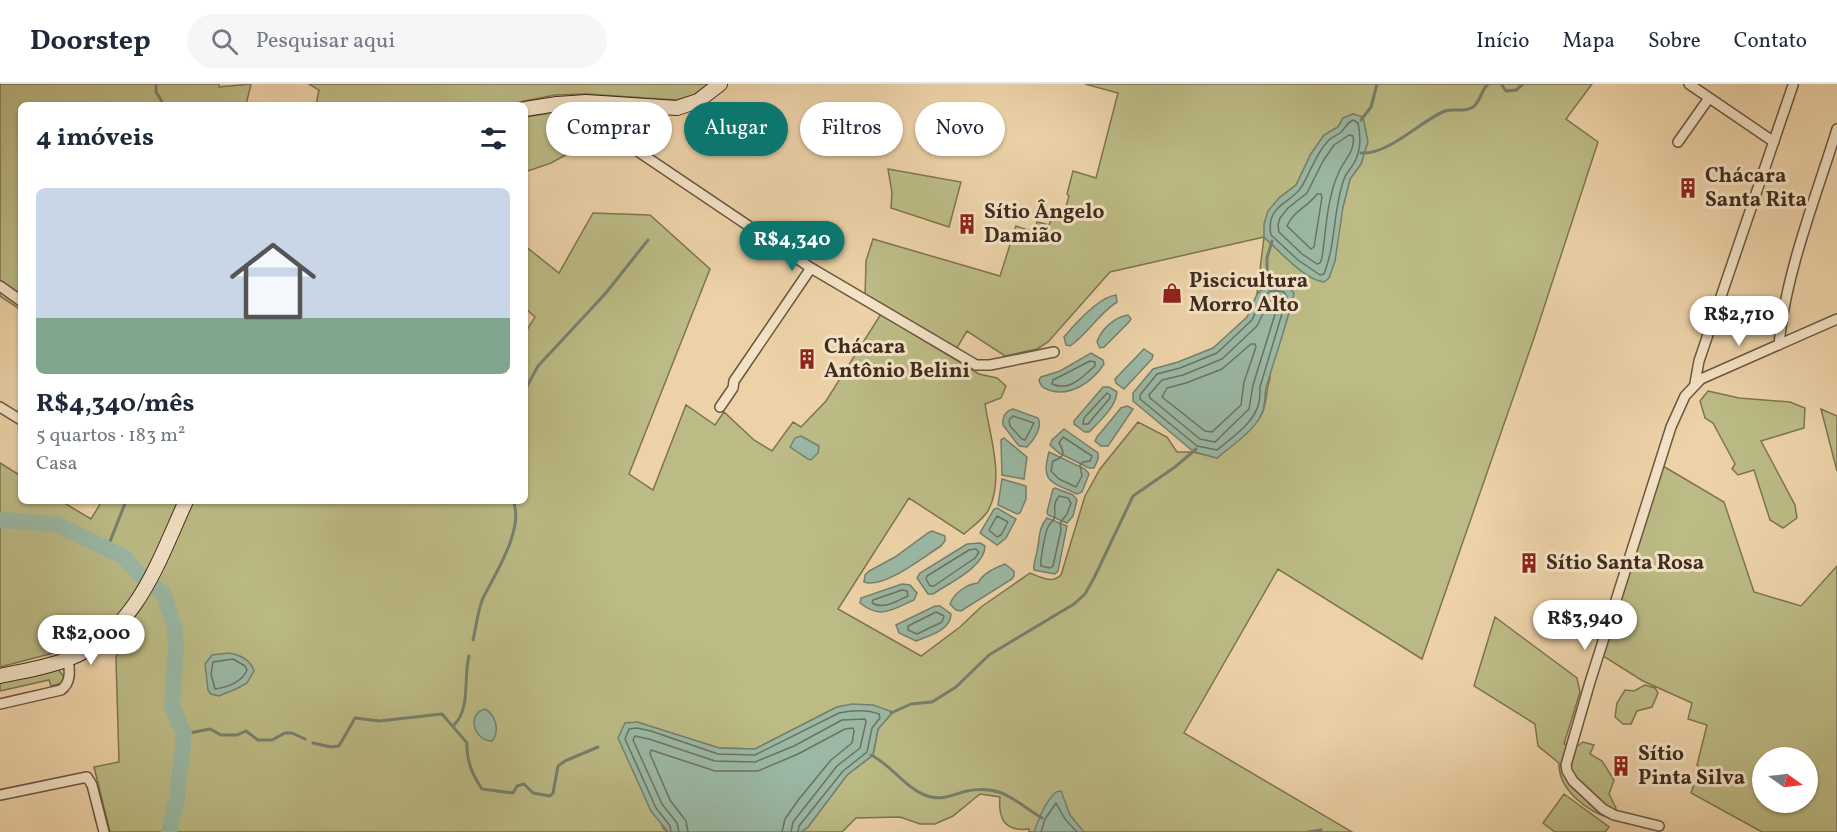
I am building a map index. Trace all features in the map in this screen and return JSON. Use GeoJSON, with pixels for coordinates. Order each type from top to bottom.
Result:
{"type":"FeatureCollection","features":[{"type":"Feature","properties":{"kind":"main road"},"geometry":{"type":"LineString","coordinates":[[672,108],[688,106],[708,95],[720,84]]}},
{"type":"Feature","properties":{"kind":"main road"},"geometry":{"type":"LineString","coordinates":[[528,109],[546,106]]}},
{"type":"Feature","properties":{"kind":"main road"},"geometry":{"type":"LineString","coordinates":[[0,676],[68,659],[97,644],[116,629],[143,595],[185,504]]}},
{"type":"Feature","properties":{"kind":"street"},"geometry":{"type":"LineString","coordinates":[[1689,84],[1774,142]]}},
{"type":"Feature","properties":{"kind":"street"},"geometry":{"type":"LineString","coordinates":[[1695,383],[1699,361],[1793,85]]}},
{"type":"Feature","properties":{"kind":"street"},"geometry":{"type":"LineString","coordinates":[[1678,142],[1709,98]]}},
{"type":"Feature","properties":{"kind":"street"},"geometry":{"type":"LineString","coordinates":[[1779,345],[1781,322],[1796,262],[1837,129]]}},
{"type":"Feature","properties":{"kind":"street"},"geometry":{"type":"LineString","coordinates":[[645,156],[811,268],[976,365],[990,365],[1054,352]]}},
{"type":"Feature","properties":{"kind":"street"},"geometry":{"type":"LineString","coordinates":[[720,407],[733,388],[734,381],[811,268]]}},
{"type":"Feature","properties":{"kind":"street"},"geometry":{"type":"LineString","coordinates":[[0,286],[18,299]]}},
{"type":"Feature","properties":{"kind":"street"},"geometry":{"type":"LineString","coordinates":[[1659,826],[1614,816],[1603,809],[1573,781],[1566,765],[1661,454],[1684,396],[1695,383],[1708,375],[1837,319]]}},
{"type":"Feature","properties":{"kind":"street"},"geometry":{"type":"LineString","coordinates":[[1781,322],[1802,335]]}},
{"type":"Feature","properties":{"kind":"street"},"geometry":{"type":"LineString","coordinates":[[0,407],[18,418]]}},
{"type":"Feature","properties":{"kind":"street"},"geometry":{"type":"LineString","coordinates":[[0,704],[61,690],[66,686],[69,678],[68,659]]}},
{"type":"Feature","properties":{"kind":"street"},"geometry":{"type":"LineString","coordinates":[[0,795],[87,777],[92,785],[104,832]]}},
{"type":"Feature","properties":{"kind":"shaded area"},"geometry":{"type":"Polygon","coordinates":[[[0,84],[219,84],[219,87],[251,84],[247,102],[18,102],[18,308],[0,296],[0,84]]]}},
{"type":"Feature","properties":{"kind":"shaded area"},"geometry":{"type":"Polygon","coordinates":[[[309,84],[709,84],[694,95],[676,100],[586,94],[555,95],[519,102],[317,102],[319,90],[309,84]]]}},
{"type":"Feature","properties":{"kind":"shaded area"},"geometry":{"type":"Polygon","coordinates":[[[1085,84],[1592,84],[1566,119],[1598,142],[1534,338],[1422,659],[1278,569],[1184,733],[1352,832],[1029,832],[1029,829],[1014,828],[1004,822],[1000,811],[1000,797],[980,794],[953,816],[935,824],[920,824],[900,817],[856,818],[842,832],[801,832],[808,827],[847,775],[873,755],[878,729],[893,712],[872,706],[852,705],[837,707],[755,749],[719,748],[637,722],[663,828],[668,832],[110,832],[94,767],[119,762],[116,658],[121,638],[110,626],[80,646],[0,667],[0,463],[18,474],[18,504],[66,504],[91,519],[100,504],[528,504],[528,328],[535,317],[528,311],[528,248],[559,273],[593,213],[650,215],[710,269],[629,474],[653,490],[686,405],[715,425],[724,412],[754,440],[772,451],[793,422],[801,427],[826,401],[881,314],[979,374],[997,378],[1006,386],[1001,398],[985,404],[996,472],[993,499],[986,514],[964,534],[909,498],[838,609],[921,656],[960,627],[981,607],[1030,573],[1050,579],[1061,575],[1085,496],[1100,469],[1138,422],[1167,437],[1177,452],[1194,452],[1217,458],[1251,427],[1264,408],[1270,379],[1267,286],[1257,294],[1264,237],[1110,272],[1048,342],[1037,349],[1005,356],[967,331],[955,351],[865,297],[866,261],[873,239],[1000,276],[1016,226],[1034,232],[1037,222],[1049,225],[1053,214],[1063,217],[1073,171],[1096,178],[1118,93],[1085,84]],[[1353,114],[1343,118],[1338,127],[1324,135],[1311,154],[1296,185],[1279,198],[1264,237],[1294,265],[1343,207],[1350,179],[1361,164],[1364,153],[1353,114]]]}},
{"type":"Feature","properties":{"kind":"shaded area"},"geometry":{"type":"Polygon","coordinates":[[[546,114],[546,156],[564,156],[528,171],[528,117],[546,114]]]}},
{"type":"Feature","properties":{"kind":"shaded area"},"geometry":{"type":"Polygon","coordinates":[[[888,169],[961,182],[949,227],[891,208],[892,193],[888,169]]]}},
{"type":"Feature","properties":{"kind":"shaded area"},"geometry":{"type":"Polygon","coordinates":[[[1708,391],[1739,398],[1790,402],[1805,408],[1804,428],[1761,441],[1795,505],[1797,518],[1783,528],[1770,520],[1754,470],[1738,475],[1732,469],[1735,464],[1713,423],[1705,418],[1700,401],[1708,391]]]}},
{"type":"Feature","properties":{"kind":"shaded area"},"geometry":{"type":"Polygon","coordinates":[[[1821,409],[1837,416],[1837,471],[1821,409]]]}},
{"type":"Feature","properties":{"kind":"shaded area"},"geometry":{"type":"Polygon","coordinates":[[[1663,466],[1724,502],[1754,592],[1801,606],[1837,566],[1837,832],[1762,832],[1691,793],[1700,767],[1697,765],[1707,725],[1688,719],[1692,703],[1643,681],[1603,656],[1663,466]]]}},
{"type":"Feature","properties":{"kind":"shaded area"},"geometry":{"type":"Polygon","coordinates":[[[1495,617],[1577,678],[1580,692],[1564,744],[1576,747],[1583,742],[1594,745],[1590,754],[1602,761],[1614,780],[1609,794],[1616,808],[1612,819],[1593,811],[1569,791],[1563,782],[1559,763],[1538,746],[1535,724],[1474,686],[1495,617]]]}},
{"type":"Feature","properties":{"kind":"shaded area"},"geometry":{"type":"Polygon","coordinates":[[[58,669],[64,677],[62,683],[51,686],[49,680],[0,691],[0,682],[58,669]]]}},
{"type":"Feature","properties":{"kind":"shaded area"},"geometry":{"type":"Polygon","coordinates":[[[1645,685],[1655,688],[1658,693],[1652,707],[1637,711],[1631,724],[1623,724],[1615,717],[1617,703],[1625,690],[1634,691],[1645,685]]]}},
{"type":"Feature","properties":{"kind":"shaded area"},"geometry":{"type":"Polygon","coordinates":[[[1564,794],[1609,827],[1605,832],[1555,832],[1543,823],[1564,794]]]}},
{"type":"Feature","properties":{"kind":"water"},"geometry":{"type":"Polygon","coordinates":[[[1353,114],[1363,117],[1368,142],[1361,164],[1350,179],[1343,207],[1335,261],[1329,278],[1324,282],[1308,276],[1284,257],[1264,237],[1264,224],[1268,211],[1279,198],[1296,185],[1311,154],[1324,135],[1338,127],[1343,118],[1353,114]]]}},
{"type":"Feature","properties":{"kind":"water"},"geometry":{"type":"Polygon","coordinates":[[[1267,286],[1287,286],[1294,293],[1266,388],[1263,412],[1247,433],[1217,458],[1194,452],[1133,401],[1133,393],[1153,369],[1213,348],[1247,317],[1257,294],[1267,286]]]}},
{"type":"Feature","properties":{"kind":"water"},"geometry":{"type":"Polygon","coordinates":[[[1116,295],[1117,302],[1104,312],[1082,336],[1070,346],[1066,345],[1064,337],[1081,319],[1102,301],[1116,295]]]}},
{"type":"Feature","properties":{"kind":"water"},"geometry":{"type":"Polygon","coordinates":[[[1128,315],[1131,319],[1129,322],[1104,347],[1100,348],[1097,342],[1105,328],[1118,318],[1128,315]]]}},
{"type":"Feature","properties":{"kind":"water"},"geometry":{"type":"Polygon","coordinates":[[[1144,349],[1153,355],[1152,359],[1124,389],[1116,383],[1115,379],[1144,349]]]}},
{"type":"Feature","properties":{"kind":"water"},"geometry":{"type":"Polygon","coordinates":[[[1091,353],[1103,360],[1104,364],[1081,386],[1060,392],[1047,390],[1041,385],[1039,380],[1041,377],[1060,371],[1091,353]]]}},
{"type":"Feature","properties":{"kind":"water"},"geometry":{"type":"Polygon","coordinates":[[[1103,387],[1109,387],[1117,392],[1114,403],[1089,432],[1085,432],[1074,424],[1074,421],[1103,387]]]}},
{"type":"Feature","properties":{"kind":"water"},"geometry":{"type":"Polygon","coordinates":[[[1127,406],[1133,409],[1108,446],[1101,446],[1095,441],[1097,437],[1121,408],[1127,406]]]}},
{"type":"Feature","properties":{"kind":"water"},"geometry":{"type":"Polygon","coordinates":[[[1013,409],[1038,418],[1039,429],[1027,447],[1019,446],[1003,425],[1005,415],[1013,409]]]}},
{"type":"Feature","properties":{"kind":"water"},"geometry":{"type":"Polygon","coordinates":[[[1064,429],[1098,453],[1094,468],[1089,468],[1059,453],[1050,445],[1064,429]]]}},
{"type":"Feature","properties":{"kind":"water"},"geometry":{"type":"Polygon","coordinates":[[[801,436],[819,446],[818,453],[811,460],[790,447],[795,438],[801,436]]]}},
{"type":"Feature","properties":{"kind":"water"},"geometry":{"type":"Polygon","coordinates":[[[1004,438],[1027,457],[1024,479],[1002,475],[1001,440],[1004,438]]]}},
{"type":"Feature","properties":{"kind":"water"},"geometry":{"type":"Polygon","coordinates":[[[1049,452],[1085,469],[1089,474],[1082,492],[1077,494],[1050,480],[1046,470],[1049,452]]]}},
{"type":"Feature","properties":{"kind":"water"},"geometry":{"type":"Polygon","coordinates":[[[1002,479],[1026,486],[1026,499],[1020,513],[1017,514],[998,505],[1002,479]]]}},
{"type":"Feature","properties":{"kind":"water"},"geometry":{"type":"Polygon","coordinates":[[[1055,488],[1073,495],[1077,500],[1073,516],[1067,523],[1048,515],[1055,488]]]}},
{"type":"Feature","properties":{"kind":"water"},"geometry":{"type":"Polygon","coordinates":[[[997,508],[1016,519],[1006,538],[997,545],[980,533],[994,509],[997,508]]]}},
{"type":"Feature","properties":{"kind":"water"},"geometry":{"type":"Polygon","coordinates":[[[1047,518],[1067,526],[1058,571],[1055,574],[1034,570],[1041,530],[1047,518]]]}},
{"type":"Feature","properties":{"kind":"water"},"geometry":{"type":"Polygon","coordinates":[[[932,531],[945,536],[945,541],[941,546],[892,577],[872,583],[864,582],[865,575],[869,571],[895,557],[932,531]]]}},
{"type":"Feature","properties":{"kind":"water"},"geometry":{"type":"Polygon","coordinates":[[[980,543],[985,546],[983,554],[973,568],[933,594],[928,594],[917,578],[920,573],[967,544],[980,543]]]}},
{"type":"Feature","properties":{"kind":"water"},"geometry":{"type":"Polygon","coordinates":[[[1005,564],[1014,571],[1012,579],[961,611],[956,610],[950,604],[961,590],[978,583],[993,569],[1005,564]]]}},
{"type":"Feature","properties":{"kind":"water"},"geometry":{"type":"Polygon","coordinates":[[[902,584],[910,585],[917,593],[914,600],[881,612],[867,608],[860,603],[861,598],[902,584]]]}},
{"type":"Feature","properties":{"kind":"water"},"geometry":{"type":"Polygon","coordinates":[[[935,606],[940,606],[951,614],[950,620],[943,628],[916,641],[899,633],[896,625],[935,606]]]}},
{"type":"Feature","properties":{"kind":"water"},"geometry":{"type":"Polygon","coordinates":[[[228,653],[244,658],[254,671],[247,683],[238,688],[219,696],[211,694],[208,690],[205,664],[212,655],[228,653]]]}},
{"type":"Feature","properties":{"kind":"water"},"geometry":{"type":"Polygon","coordinates":[[[852,704],[873,705],[893,712],[878,729],[873,755],[847,775],[808,827],[801,832],[668,832],[651,811],[618,738],[625,723],[637,722],[719,748],[755,749],[837,707],[852,704]]]}},
{"type":"Feature","properties":{"kind":"water"},"geometry":{"type":"Polygon","coordinates":[[[485,709],[492,715],[496,724],[496,733],[492,741],[481,737],[475,727],[476,716],[485,709]]]}},
{"type":"Feature","properties":{"kind":"water"},"geometry":{"type":"Polygon","coordinates":[[[1061,791],[1070,815],[1084,832],[1034,832],[1049,800],[1056,792],[1061,791]]]}},
{"type":"Feature","properties":{"kind":"waterway"},"geometry":{"type":"LineString","coordinates":[[156,84],[156,92],[162,102]]}},
{"type":"Feature","properties":{"kind":"waterway"},"geometry":{"type":"LineString","coordinates":[[1361,120],[1371,107],[1377,84]]}},
{"type":"Feature","properties":{"kind":"waterway"},"geometry":{"type":"LineString","coordinates":[[1361,153],[1382,149],[1445,111],[1466,110],[1473,107],[1488,84]]}},
{"type":"Feature","properties":{"kind":"waterway"},"geometry":{"type":"LineString","coordinates":[[1501,84],[1506,91],[1516,90],[1523,84]]}},
{"type":"Feature","properties":{"kind":"waterway"},"geometry":{"type":"LineString","coordinates":[[528,384],[538,366],[605,294],[648,240]]}},
{"type":"Feature","properties":{"kind":"waterway"},"geometry":{"type":"LineString","coordinates":[[1267,288],[1267,258],[1272,241]]}},
{"type":"Feature","properties":{"kind":"waterway"},"geometry":{"type":"LineString","coordinates":[[891,713],[911,704],[932,702],[956,687],[989,655],[1074,604],[1085,594],[1094,578],[1133,496],[1175,467],[1196,449]]}},
{"type":"Feature","properties":{"kind":"waterway"},"geometry":{"type":"LineString","coordinates":[[107,549],[125,504]]}},
{"type":"Feature","properties":{"kind":"waterway"},"geometry":{"type":"LineString","coordinates":[[473,640],[481,602],[512,537],[516,512],[514,504]]}},
{"type":"Feature","properties":{"kind":"waterway"},"geometry":{"type":"LineString","coordinates":[[0,520],[56,524],[124,557],[138,573],[164,594],[175,630],[172,706],[184,734],[177,797],[169,832]]}},
{"type":"Feature","properties":{"kind":"waterway"},"geometry":{"type":"LineString","coordinates":[[454,725],[465,702],[469,656]]}},
{"type":"Feature","properties":{"kind":"waterway"},"geometry":{"type":"LineString","coordinates":[[313,743],[331,747],[339,746],[355,718],[379,721],[442,714],[467,743],[471,768],[482,789],[513,793],[517,786],[524,784],[533,793],[550,796],[553,793],[558,766],[598,747]]}},
{"type":"Feature","properties":{"kind":"waterway"},"geometry":{"type":"LineString","coordinates":[[184,734],[210,729],[221,735],[237,735],[246,731],[258,740],[272,740],[285,733],[292,733],[305,739]]}},
{"type":"Feature","properties":{"kind":"waterway"},"geometry":{"type":"LineString","coordinates":[[871,755],[879,759],[915,790],[931,797],[940,798],[979,789],[990,790],[1008,796],[1042,818]]}},
{"type":"Feature","properties":{"kind":"waterway"},"geometry":{"type":"LineString","coordinates":[[1308,832],[1321,830]]}},
{"type":"Feature","properties":{"kind":"place","name":"Chácara Santa Rita"},"geometry":{"type":"Point","coordinates":[1688,188]}},
{"type":"Feature","properties":{"kind":"place","name":"Sítio Ângelo Damião"},"geometry":{"type":"Point","coordinates":[967,224]}},
{"type":"Feature","properties":{"kind":"place","name":"Piscicultura Morro Alto"},"geometry":{"type":"Point","coordinates":[1172,293]}},
{"type":"Feature","properties":{"kind":"place","name":"Chácara Antônio Belini"},"geometry":{"type":"Point","coordinates":[807,359]}},
{"type":"Feature","properties":{"kind":"place","name":"Sítio Santa Rosa"},"geometry":{"type":"Point","coordinates":[1529,563]}},
{"type":"Feature","properties":{"kind":"place","name":"Sítio Pinta Silva"},"geometry":{"type":"Point","coordinates":[1621,766]}}]}
